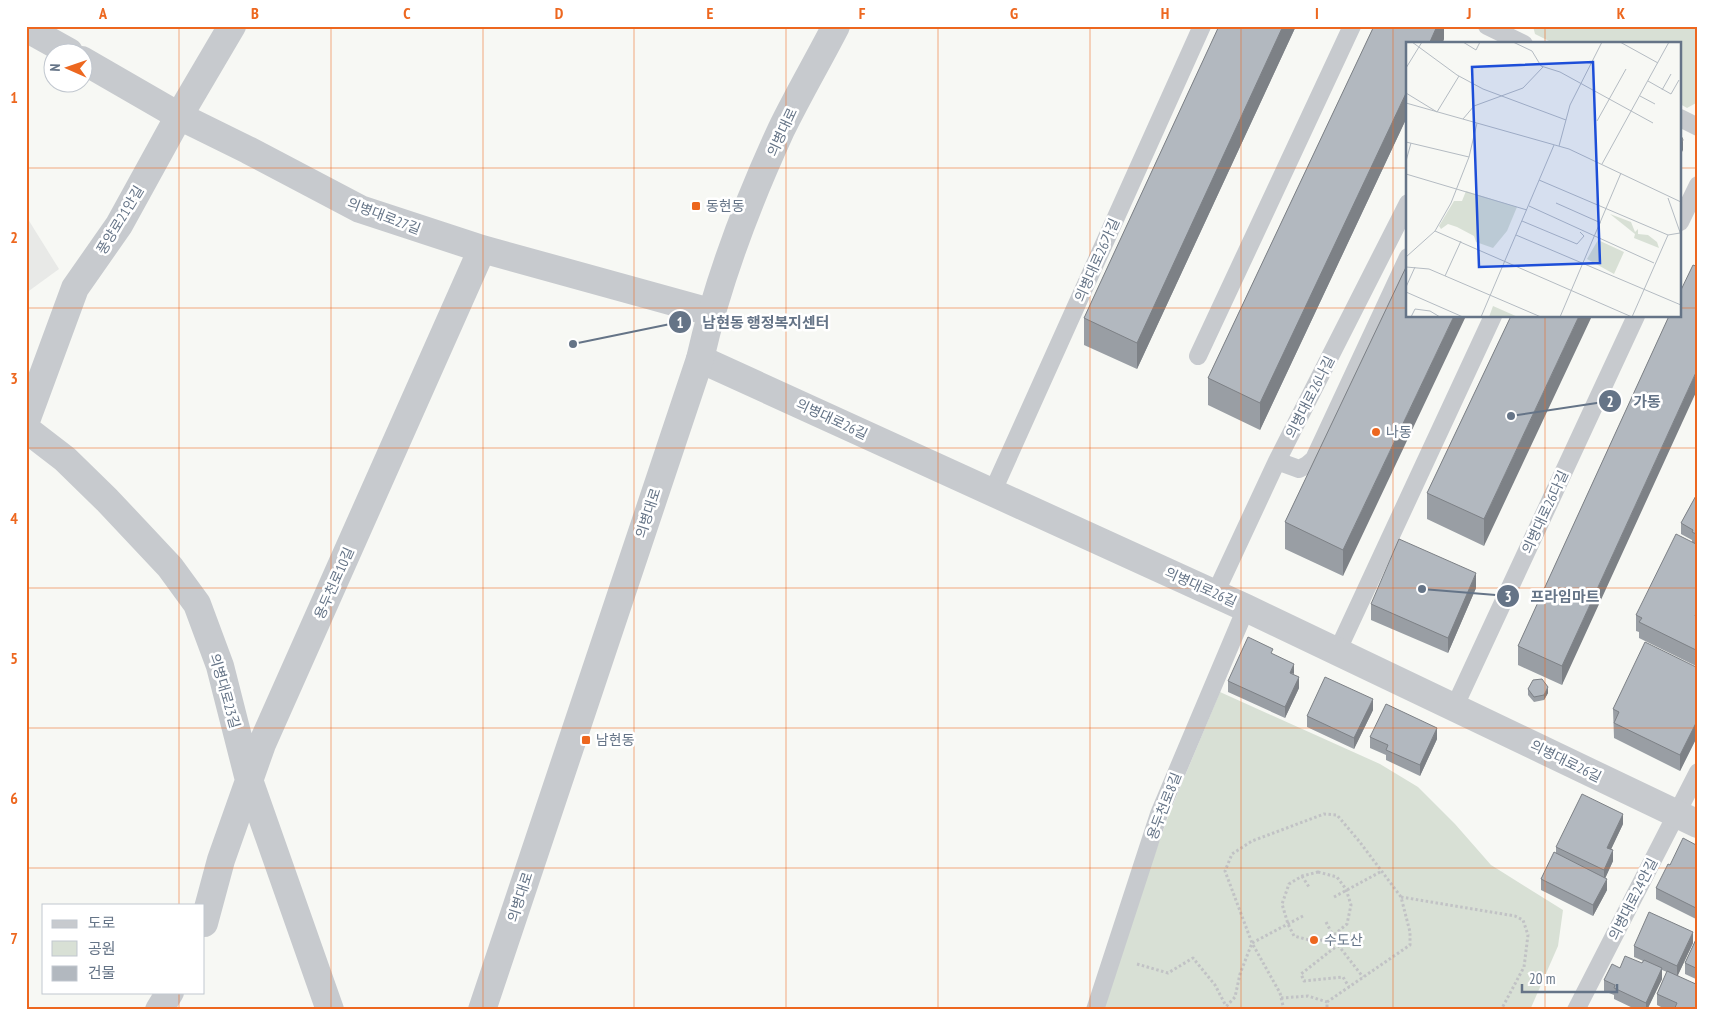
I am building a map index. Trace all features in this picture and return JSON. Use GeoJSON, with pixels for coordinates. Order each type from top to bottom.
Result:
{"type":"FeatureCollection","features":[{"type":"Feature","properties":{"kind":"street","name":"풍양로21안길"},"geometry":{"type":"LineString","coordinates":[[26,421],[75,288],[119,225],[178,116],[232,26]]}},
{"type":"Feature","properties":{"kind":"street","name":"의병대로"},"geometry":{"type":"LineString","coordinates":[[482,1010],[700,359],[710,312],[738,229],[782,129],[836,26]]}},
{"type":"Feature","properties":{"kind":"street"},"geometry":{"type":"LineString","coordinates":[[26,28],[51,42]]}},
{"type":"Feature","properties":{"kind":"street","name":"의병대로27길"},"geometry":{"type":"LineString","coordinates":[[92,66],[178,116],[248,150],[360,209],[482,249],[710,312]]}},
{"type":"Feature","properties":{"kind":"street","name":"용두천로10길"},"geometry":{"type":"LineString","coordinates":[[205,920],[221,860],[262,744],[482,249]]}},
{"type":"Feature","properties":{"kind":"street","name":"의병대로26길"},"geometry":{"type":"LineString","coordinates":[[700,359],[1246,608],[1688,819]]}},
{"type":"Feature","properties":{"kind":"street","name":"의병대로23길"},"geometry":{"type":"LineString","coordinates":[[26,429],[65,459],[107,500],[170,567],[197,604],[220,666],[249,780],[330,1010]]}},
{"type":"Feature","properties":{"kind":"street"},"geometry":{"type":"LineString","coordinates":[[159,1010],[169,994]]}},
{"type":"Feature","properties":{"kind":"lane","name":"의병대로26가길"},"geometry":{"type":"LineString","coordinates":[[992,493],[1202,26]]}},
{"type":"Feature","properties":{"kind":"lane"},"geometry":{"type":"LineString","coordinates":[[1198,356],[1352,26]]}},
{"type":"Feature","properties":{"kind":"lane"},"geometry":{"type":"LineString","coordinates":[[1492,32],[1519,42]]}},
{"type":"Feature","properties":{"kind":"lane"},"geometry":{"type":"LineString","coordinates":[[1682,119],[1698,127]]}},
{"type":"Feature","properties":{"kind":"lane"},"geometry":{"type":"LineString","coordinates":[[1682,218],[1698,184]]}},
{"type":"Feature","properties":{"kind":"lane","name":"의병대로26나길"},"geometry":{"type":"LineString","coordinates":[[1215,594],[1278,461],[1406,207]]}},
{"type":"Feature","properties":{"kind":"lane"},"geometry":{"type":"LineString","coordinates":[[1278,461],[1299,469],[1314,459],[1406,261]]}},
{"type":"Feature","properties":{"kind":"lane"},"geometry":{"type":"LineString","coordinates":[[1337,652],[1493,318]]}},
{"type":"Feature","properties":{"kind":"lane","name":"의병대로26다길"},"geometry":{"type":"LineString","coordinates":[[1454,708],[1635,318]]}},
{"type":"Feature","properties":{"kind":"lane","name":"용두천로8길"},"geometry":{"type":"LineString","coordinates":[[1095,1010],[1159,814],[1246,608]]}},
{"type":"Feature","properties":{"kind":"lane","name":"의병대로24안길"},"geometry":{"type":"LineString","coordinates":[[1576,1010],[1688,819],[1698,772]]}},
{"type":"Feature","properties":{"kind":"path"},"geometry":{"type":"LineString","coordinates":[[1284,1010],[1280,993],[1252,943],[1225,871],[1232,854],[1252,841],[1324,814],[1338,815],[1401,897],[1410,932],[1410,946],[1327,1002]]}},
{"type":"Feature","properties":{"kind":"path"},"geometry":{"type":"LineString","coordinates":[[1334,897],[1382,871]]}},
{"type":"Feature","properties":{"kind":"path"},"geometry":{"type":"LineString","coordinates":[[1318,872],[1337,877],[1346,890],[1351,905],[1347,924],[1333,935],[1317,942],[1294,936],[1282,904],[1289,884],[1302,876],[1318,872]]}},
{"type":"Feature","properties":{"kind":"path"},"geometry":{"type":"LineString","coordinates":[[1302,876],[1309,887]]}},
{"type":"Feature","properties":{"kind":"path"},"geometry":{"type":"LineString","coordinates":[[1401,897],[1515,916],[1522,920],[1528,935],[1524,967],[1501,1010]]}},
{"type":"Feature","properties":{"kind":"path"},"geometry":{"type":"LineString","coordinates":[[1223,1010],[1235,997],[1240,974],[1252,943],[1303,916]]}},
{"type":"Feature","properties":{"kind":"path"},"geometry":{"type":"LineString","coordinates":[[1326,922],[1338,945],[1363,977]]}},
{"type":"Feature","properties":{"kind":"path"},"geometry":{"type":"LineString","coordinates":[[1338,945],[1302,974],[1304,981],[1343,977],[1349,987]]}},
{"type":"Feature","properties":{"kind":"path"},"geometry":{"type":"LineString","coordinates":[[1112,956],[1168,973],[1193,958],[1215,985],[1226,1006]]}},
{"type":"Feature","properties":{"kind":"path"},"geometry":{"type":"LineString","coordinates":[[1281,998],[1308,996],[1327,1002]]}},
{"type":"Feature","properties":{"kind":"path"},"geometry":{"type":"LineString","coordinates":[[1327,1002],[1327,1010]]}},
{"type":"Feature","properties":{"kind":"shaded area"},"geometry":{"type":"Polygon","coordinates":[[[26,216],[59,269],[26,293],[26,216]]]}},
{"type":"Feature","properties":{"kind":"green space"},"geometry":{"type":"Polygon","coordinates":[[[1533,26],[1698,26],[1698,102],[1687,108],[1682,105],[1682,42],[1551,42],[1535,34],[1533,26]]]}},
{"type":"Feature","properties":{"kind":"green space"},"geometry":{"type":"Polygon","coordinates":[[[1220,692],[1380,764],[1418,787],[1455,824],[1491,865],[1563,910],[1558,946],[1530,1010],[1103,1010],[1125,938],[1169,814],[1220,692]]]}},
{"type":"Feature","properties":{"kind":"building"},"geometry":{"type":"Polygon","coordinates":[[[1219,26],[1283,26],[1137,343],[1084,318],[1219,26]]]}},
{"type":"Feature","properties":{"kind":"building"},"geometry":{"type":"Polygon","coordinates":[[[1374,26],[1437,26],[1430,42],[1406,42],[1406,93],[1260,403],[1208,378],[1374,26]]]}},
{"type":"Feature","properties":{"kind":"building"},"geometry":{"type":"Polygon","coordinates":[[[1693,265],[1698,267],[1698,368],[1562,666],[1518,646],[1668,318],[1682,318],[1682,288],[1693,265]]]}},
{"type":"Feature","properties":{"kind":"building","name":"나동"},"geometry":{"type":"Polygon","coordinates":[[[1406,267],[1406,318],[1453,318],[1343,550],[1285,522],[1406,267]]]}},
{"type":"Feature","properties":{"kind":"building"},"geometry":{"type":"Polygon","coordinates":[[[1510,318],[1578,318],[1484,519],[1427,493],[1510,318]]]}},
{"type":"Feature","properties":{"kind":"building"},"geometry":{"type":"Polygon","coordinates":[[[1698,492],[1698,535],[1681,523],[1698,492]]]}},
{"type":"Feature","properties":{"kind":"building"},"geometry":{"type":"Polygon","coordinates":[[[1676,534],[1698,545],[1698,610],[1695,616],[1698,618],[1698,651],[1639,622],[1642,618],[1636,615],[1676,534]]]}},
{"type":"Feature","properties":{"kind":"building"},"geometry":{"type":"Polygon","coordinates":[[[1399,539],[1476,573],[1448,638],[1371,604],[1399,539]]]}},
{"type":"Feature","properties":{"kind":"building"},"geometry":{"type":"Polygon","coordinates":[[[1248,637],[1273,649],[1271,653],[1294,664],[1290,673],[1299,677],[1285,707],[1228,681],[1248,637]]]}},
{"type":"Feature","properties":{"kind":"building"},"geometry":{"type":"Polygon","coordinates":[[[1645,642],[1698,668],[1698,719],[1680,755],[1614,723],[1619,712],[1613,709],[1645,642]]]}},
{"type":"Feature","properties":{"kind":"building"},"geometry":{"type":"Polygon","coordinates":[[[1325,677],[1373,699],[1354,738],[1307,716],[1325,677]]]}},
{"type":"Feature","properties":{"kind":"building"},"geometry":{"type":"Polygon","coordinates":[[[1542,679],[1548,687],[1544,695],[1534,697],[1528,689],[1533,680],[1542,679]]]}},
{"type":"Feature","properties":{"kind":"building"},"geometry":{"type":"Polygon","coordinates":[[[1386,704],[1437,728],[1420,765],[1386,750],[1388,745],[1370,737],[1386,704]]]}},
{"type":"Feature","properties":{"kind":"building"},"geometry":{"type":"Polygon","coordinates":[[[1582,794],[1623,814],[1607,848],[1613,850],[1604,870],[1556,847],[1582,794]]]}},
{"type":"Feature","properties":{"kind":"building"},"geometry":{"type":"Polygon","coordinates":[[[1683,838],[1698,846],[1698,909],[1656,888],[1683,838]]]}},
{"type":"Feature","properties":{"kind":"building"},"geometry":{"type":"Polygon","coordinates":[[[1554,852],[1607,879],[1593,905],[1541,879],[1554,852]]]}},
{"type":"Feature","properties":{"kind":"building"},"geometry":{"type":"Polygon","coordinates":[[[1649,912],[1693,932],[1677,966],[1634,946],[1649,912]]]}},
{"type":"Feature","properties":{"kind":"building"},"geometry":{"type":"Polygon","coordinates":[[[1698,935],[1698,969],[1685,963],[1698,935]]]}},
{"type":"Feature","properties":{"kind":"building"},"geometry":{"type":"Polygon","coordinates":[[[1625,956],[1642,963],[1644,960],[1662,968],[1646,1003],[1614,988],[1615,985],[1604,980],[1612,964],[1620,968],[1625,956]]]}},
{"type":"Feature","properties":{"kind":"building"},"geometry":{"type":"Polygon","coordinates":[[[1667,971],[1698,985],[1698,1010],[1674,1010],[1677,1003],[1657,994],[1667,971]]]}},
{"type":"Feature","properties":{"kind":"place","name":"동현동"},"geometry":{"type":"Point","coordinates":[696,206]}},
{"type":"Feature","properties":{"kind":"place","name":"남현동 행정복지센터"},"geometry":{"type":"Point","coordinates":[573,344]}},
{"type":"Feature","properties":{"kind":"place","name":"가동"},"geometry":{"type":"Point","coordinates":[1511,416]}},
{"type":"Feature","properties":{"kind":"place","name":"나동"},"geometry":{"type":"Point","coordinates":[1376,432]}},
{"type":"Feature","properties":{"kind":"place","name":"프라임마트"},"geometry":{"type":"Point","coordinates":[1422,589]}},
{"type":"Feature","properties":{"kind":"place","name":"남현동"},"geometry":{"type":"Point","coordinates":[586,740]}},
{"type":"Feature","properties":{"kind":"place","name":"수도산"},"geometry":{"type":"Point","coordinates":[1314,940]}}]}
